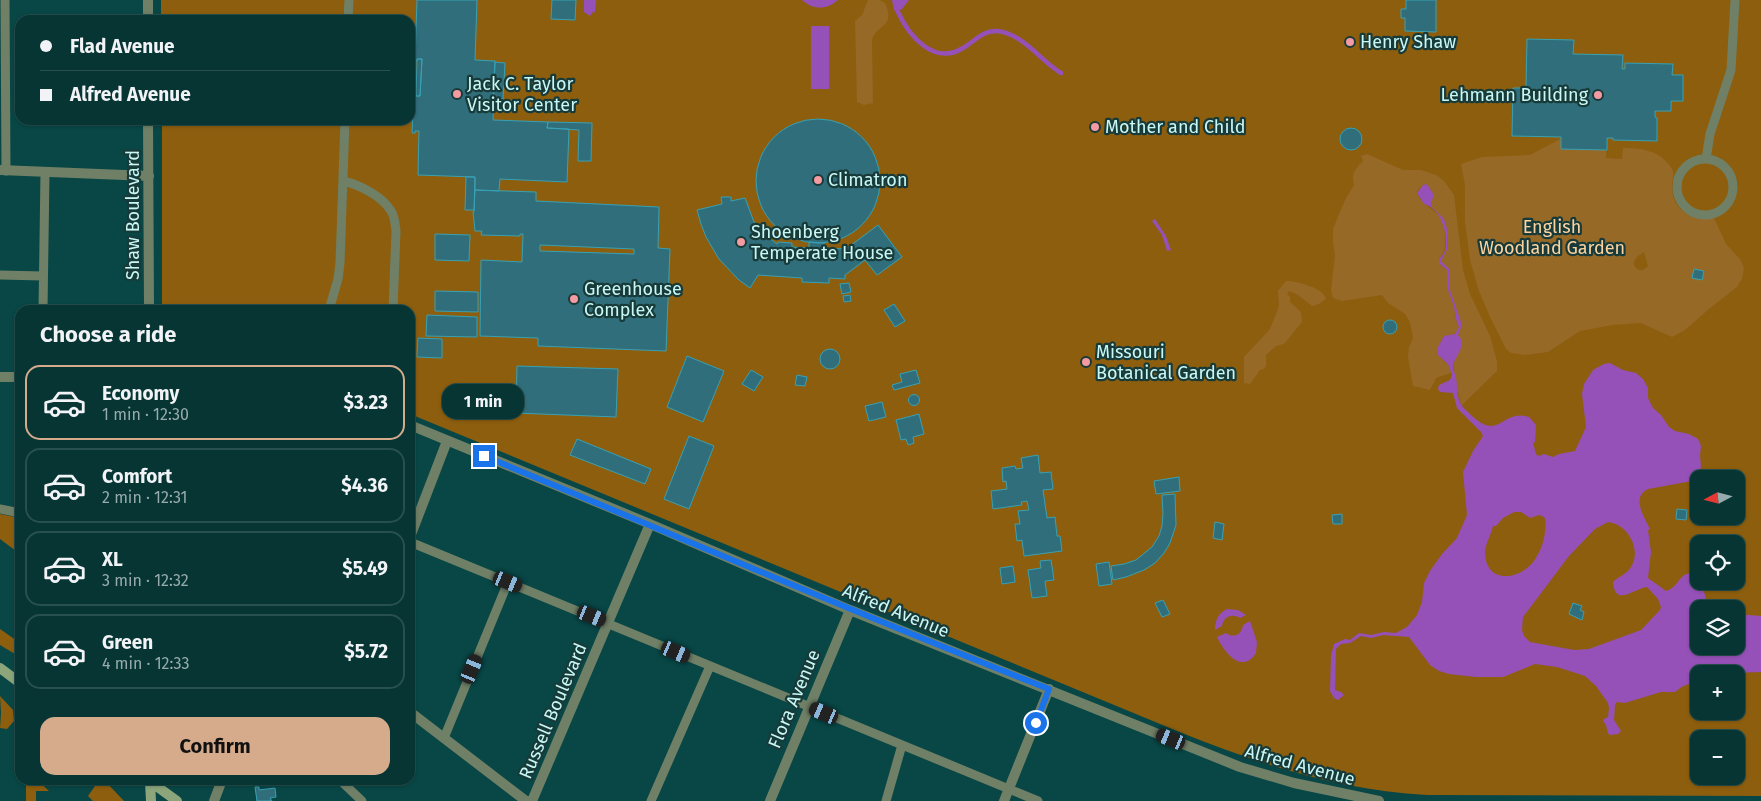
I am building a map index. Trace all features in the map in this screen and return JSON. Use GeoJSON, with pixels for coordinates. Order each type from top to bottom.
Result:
{"type":"FeatureCollection","features":[{"type":"Feature","properties":{"kind":"main road"},"geometry":{"type":"LineString","coordinates":[[0,669],[15,680]]}},
{"type":"Feature","properties":{"kind":"main road"},"geometry":{"type":"LineString","coordinates":[[150,785],[150,801]]}},
{"type":"Feature","properties":{"kind":"main road"},"geometry":{"type":"LineString","coordinates":[[155,785],[177,801]]}},
{"type":"Feature","properties":{"kind":"street"},"geometry":{"type":"LineString","coordinates":[[148,0],[148,15]]}},
{"type":"Feature","properties":{"kind":"street","name":"Shaw Boulevard"},"geometry":{"type":"LineString","coordinates":[[148,125],[149,305]]}},
{"type":"Feature","properties":{"kind":"street"},"geometry":{"type":"LineString","coordinates":[[3,170],[149,176]]}},
{"type":"Feature","properties":{"kind":"street"},"geometry":{"type":"LineString","coordinates":[[0,377],[15,377]]}},
{"type":"Feature","properties":{"kind":"street","name":"Alfred Avenue"},"geometry":{"type":"LineString","coordinates":[[415,426],[850,610],[1255,772],[1294,783],[1377,801]]}},
{"type":"Feature","properties":{"kind":"street"},"geometry":{"type":"LineString","coordinates":[[415,524],[447,441]]}},
{"type":"Feature","properties":{"kind":"street","name":"Russell Boulevard"},"geometry":{"type":"LineString","coordinates":[[532,801],[650,524]]}},
{"type":"Feature","properties":{"kind":"street","name":"Flora Avenue"},"geometry":{"type":"LineString","coordinates":[[770,801],[808,706],[850,610]]}},
{"type":"Feature","properties":{"kind":"street"},"geometry":{"type":"LineString","coordinates":[[1004,801],[1049,689]]}},
{"type":"Feature","properties":{"kind":"street"},"geometry":{"type":"LineString","coordinates":[[415,716],[526,801]]}},
{"type":"Feature","properties":{"kind":"street"},"geometry":{"type":"LineString","coordinates":[[214,801],[220,785]]}},
{"type":"Feature","properties":{"kind":"lane"},"geometry":{"type":"LineString","coordinates":[[3,170],[5,0]]}},
{"type":"Feature","properties":{"kind":"lane"},"geometry":{"type":"LineString","coordinates":[[348,15],[349,0]]}},
{"type":"Feature","properties":{"kind":"lane"},"geometry":{"type":"LineString","coordinates":[[1706,159],[1710,134],[1731,70],[1735,0]]}},
{"type":"Feature","properties":{"kind":"lane"},"geometry":{"type":"LineString","coordinates":[[330,305],[340,270],[345,125]]}},
{"type":"Feature","properties":{"kind":"lane"},"geometry":{"type":"LineString","coordinates":[[1706,159],[1715,161],[1724,167],[1731,178],[1733,187],[1730,199],[1724,208],[1703,215],[1694,213],[1685,207],[1678,195],[1677,185],[1679,176],[1685,168],[1694,162],[1706,159]]}},
{"type":"Feature","properties":{"kind":"lane"},"geometry":{"type":"LineString","coordinates":[[42,305],[45,172]]}},
{"type":"Feature","properties":{"kind":"lane"},"geometry":{"type":"LineString","coordinates":[[343,181],[363,188],[386,205],[392,212],[396,231],[393,305]]}},
{"type":"Feature","properties":{"kind":"lane"},"geometry":{"type":"LineString","coordinates":[[0,275],[43,276]]}},
{"type":"Feature","properties":{"kind":"lane"},"geometry":{"type":"LineString","coordinates":[[0,509],[15,512]]}},
{"type":"Feature","properties":{"kind":"lane"},"geometry":{"type":"LineString","coordinates":[[415,544],[1038,801]]}},
{"type":"Feature","properties":{"kind":"lane"},"geometry":{"type":"LineString","coordinates":[[444,738],[508,582]]}},
{"type":"Feature","properties":{"kind":"lane"},"geometry":{"type":"LineString","coordinates":[[651,801],[710,666]]}},
{"type":"Feature","properties":{"kind":"lane"},"geometry":{"type":"LineString","coordinates":[[886,801],[902,745]]}},
{"type":"Feature","properties":{"kind":"lane"},"geometry":{"type":"LineString","coordinates":[[345,785],[362,801]]}},
{"type":"Feature","properties":{"kind":"green space","name":"Missouri Botanical Garden"},"geometry":{"type":"Polygon","coordinates":[[[161,0],[1761,0],[1761,796],[1427,795],[1363,788],[1332,782],[1242,755],[1182,733],[415,416],[415,305],[162,305],[162,125],[415,125],[415,15],[161,15],[161,0]]]}},
{"type":"Feature","properties":{"kind":"green space"},"geometry":{"type":"Polygon","coordinates":[[[868,0],[879,0],[885,3],[888,17],[872,40],[873,103],[864,105],[857,102],[855,21],[862,15],[868,0]]]}},
{"type":"Feature","properties":{"kind":"green space","name":"English Woodland Garden"},"geometry":{"type":"Polygon","coordinates":[[[1562,138],[1562,149],[1606,150],[1606,158],[1622,159],[1623,148],[1645,150],[1658,155],[1669,164],[1673,171],[1673,195],[1679,208],[1685,213],[1698,218],[1714,218],[1726,244],[1740,259],[1744,268],[1742,279],[1737,287],[1685,330],[1672,337],[1641,323],[1612,325],[1580,331],[1548,352],[1525,355],[1511,353],[1506,349],[1490,317],[1479,291],[1470,260],[1465,221],[1465,185],[1461,164],[1482,157],[1530,155],[1562,138]],[[1644,252],[1634,261],[1634,265],[1639,270],[1643,270],[1648,266],[1644,252]]]}},
{"type":"Feature","properties":{"kind":"green space","name":"English Woodland Garden"},"geometry":{"type":"Polygon","coordinates":[[[1367,154],[1403,170],[1421,170],[1436,175],[1444,181],[1454,195],[1463,270],[1470,294],[1490,336],[1497,361],[1497,371],[1462,405],[1456,384],[1454,363],[1461,343],[1458,335],[1462,325],[1449,287],[1449,271],[1441,261],[1447,250],[1448,232],[1444,219],[1432,207],[1431,203],[1434,195],[1427,184],[1417,191],[1420,199],[1440,217],[1444,225],[1445,248],[1439,258],[1442,266],[1447,270],[1447,287],[1459,327],[1455,334],[1444,336],[1438,350],[1438,355],[1448,364],[1451,373],[1436,378],[1430,390],[1413,386],[1408,357],[1409,347],[1413,338],[1410,322],[1405,314],[1388,303],[1382,295],[1342,301],[1333,298],[1331,290],[1335,255],[1333,229],[1345,200],[1354,185],[1354,172],[1363,161],[1361,156],[1367,154]]]}},
{"type":"Feature","properties":{"kind":"green space"},"geometry":{"type":"Polygon","coordinates":[[[1286,281],[1297,282],[1315,288],[1326,299],[1312,306],[1298,295],[1289,291],[1287,294],[1290,297],[1290,302],[1301,312],[1302,322],[1284,344],[1276,346],[1266,355],[1264,369],[1260,370],[1250,384],[1244,383],[1244,357],[1270,329],[1279,306],[1278,291],[1286,281]]]}},
{"type":"Feature","properties":{"kind":"green space"},"geometry":{"type":"Polygon","coordinates":[[[0,514],[15,517],[15,550],[0,539],[0,514]]]}},
{"type":"Feature","properties":{"kind":"green space"},"geometry":{"type":"Polygon","coordinates":[[[0,629],[15,640],[15,654],[0,645],[0,629]]]}},
{"type":"Feature","properties":{"kind":"green space"},"geometry":{"type":"Polygon","coordinates":[[[0,696],[13,710],[14,721],[7,729],[0,728],[0,696]]]}},
{"type":"Feature","properties":{"kind":"green space"},"geometry":{"type":"Polygon","coordinates":[[[26,785],[42,785],[49,791],[36,791],[36,801],[26,801],[26,785]]]}},
{"type":"Feature","properties":{"kind":"green space"},"geometry":{"type":"Polygon","coordinates":[[[94,785],[109,785],[124,801],[93,801],[88,796],[95,786],[94,785]]]}},
{"type":"Feature","properties":{"kind":"shaded area"},"geometry":{"type":"Polygon","coordinates":[[[584,0],[596,0],[595,12],[590,16],[584,12],[584,0]]]}},
{"type":"Feature","properties":{"kind":"shaded area"},"geometry":{"type":"Polygon","coordinates":[[[802,0],[838,0],[829,6],[820,8],[811,6],[802,0]]]}},
{"type":"Feature","properties":{"kind":"shaded area"},"geometry":{"type":"Polygon","coordinates":[[[892,0],[909,0],[902,9],[896,12],[892,0]]]}},
{"type":"Feature","properties":{"kind":"shaded area"},"geometry":{"type":"Polygon","coordinates":[[[811,26],[829,26],[829,89],[811,89],[811,26]]]}},
{"type":"Feature","properties":{"kind":"shaded area"},"geometry":{"type":"Polygon","coordinates":[[[1427,184],[1434,195],[1431,203],[1432,207],[1444,219],[1448,232],[1447,250],[1441,261],[1449,269],[1449,287],[1462,325],[1458,335],[1462,343],[1454,362],[1453,370],[1458,397],[1465,410],[1479,421],[1494,426],[1512,417],[1529,417],[1536,425],[1535,442],[1533,443],[1536,454],[1553,457],[1575,451],[1586,427],[1582,394],[1584,384],[1593,370],[1610,363],[1623,370],[1636,373],[1643,379],[1648,388],[1648,398],[1653,408],[1661,415],[1669,427],[1698,439],[1701,446],[1701,467],[1700,470],[1690,470],[1690,481],[1648,489],[1640,497],[1640,508],[1650,529],[1648,530],[1651,552],[1648,578],[1666,591],[1671,589],[1683,576],[1690,573],[1690,590],[1704,590],[1706,600],[1690,600],[1690,655],[1745,655],[1745,615],[1761,616],[1761,672],[1745,673],[1745,665],[1690,665],[1690,684],[1675,692],[1661,692],[1625,703],[1617,702],[1615,704],[1614,720],[1621,731],[1618,734],[1610,735],[1603,721],[1608,717],[1608,703],[1596,686],[1585,676],[1557,667],[1535,664],[1503,677],[1449,674],[1439,671],[1430,665],[1409,637],[1383,635],[1371,638],[1361,636],[1350,643],[1341,644],[1336,649],[1335,690],[1344,695],[1338,700],[1334,698],[1330,691],[1331,655],[1334,644],[1345,639],[1350,640],[1359,633],[1371,635],[1384,632],[1396,633],[1407,627],[1417,615],[1422,602],[1424,583],[1430,571],[1457,538],[1467,515],[1463,472],[1483,436],[1457,408],[1453,393],[1440,392],[1438,389],[1439,385],[1450,380],[1452,375],[1448,364],[1438,355],[1438,347],[1444,336],[1455,334],[1459,327],[1447,287],[1447,270],[1440,264],[1439,260],[1445,250],[1445,230],[1439,216],[1424,204],[1417,193],[1423,185],[1427,184]],[[1514,512],[1503,518],[1496,526],[1493,526],[1485,552],[1486,562],[1491,570],[1497,574],[1504,576],[1512,575],[1528,568],[1534,561],[1543,543],[1546,522],[1544,517],[1539,515],[1530,518],[1521,512],[1514,512]],[[1608,522],[1595,529],[1569,556],[1523,617],[1522,630],[1524,636],[1530,642],[1574,650],[1589,649],[1641,630],[1660,610],[1661,607],[1658,599],[1647,587],[1626,595],[1617,594],[1613,582],[1631,567],[1635,553],[1634,546],[1627,533],[1622,527],[1608,522]]]}},
{"type":"Feature","properties":{"kind":"shaded area"},"geometry":{"type":"Polygon","coordinates":[[[1155,219],[1166,236],[1171,250],[1167,251],[1162,235],[1152,221],[1155,219]]]}},
{"type":"Feature","properties":{"kind":"shaded area"},"geometry":{"type":"Polygon","coordinates":[[[1227,609],[1238,610],[1246,615],[1240,618],[1228,617],[1224,620],[1222,626],[1215,630],[1218,618],[1227,609]]]}},
{"type":"Feature","properties":{"kind":"shaded area"},"geometry":{"type":"Polygon","coordinates":[[[1250,621],[1257,642],[1256,653],[1251,659],[1239,662],[1224,649],[1217,637],[1226,633],[1232,636],[1237,635],[1243,625],[1250,621]]]}},
{"type":"Feature","properties":{"kind":"building","name":"Jack C. Taylor Visitor Center"},"geometry":{"type":"Polygon","coordinates":[[[417,0],[477,0],[475,60],[495,61],[493,120],[548,122],[547,128],[569,129],[567,182],[500,179],[499,191],[475,190],[475,177],[418,175],[419,131],[412,133],[412,125],[415,125],[415,93],[416,96],[420,96],[422,59],[415,61],[417,0]]]}},
{"type":"Feature","properties":{"kind":"building"},"geometry":{"type":"Polygon","coordinates":[[[552,0],[576,0],[575,20],[551,19],[552,0]]]}},
{"type":"Feature","properties":{"kind":"building"},"geometry":{"type":"Polygon","coordinates":[[[1406,0],[1436,0],[1436,32],[1405,31],[1405,18],[1401,18],[1401,9],[1406,9],[1406,0]]]}},
{"type":"Feature","properties":{"kind":"building","name":"Lehmann Building"},"geometry":{"type":"Polygon","coordinates":[[[1527,39],[1574,40],[1573,54],[1623,55],[1622,69],[1625,69],[1625,63],[1673,64],[1672,75],[1683,75],[1683,101],[1671,101],[1671,111],[1655,111],[1655,117],[1657,118],[1657,141],[1613,140],[1613,138],[1607,138],[1607,150],[1561,149],[1561,137],[1512,136],[1513,88],[1526,88],[1527,39]]]}},
{"type":"Feature","properties":{"kind":"building"},"geometry":{"type":"Polygon","coordinates":[[[417,59],[422,59],[420,96],[416,96],[417,59]]]}},
{"type":"Feature","properties":{"kind":"building"},"geometry":{"type":"Polygon","coordinates":[[[495,62],[505,63],[503,99],[493,98],[495,62]]]}},
{"type":"Feature","properties":{"kind":"building","name":"Climatron"},"geometry":{"type":"Polygon","coordinates":[[[818,119],[842,124],[862,137],[875,157],[880,181],[875,205],[862,225],[842,238],[818,243],[794,238],[774,225],[761,205],[756,181],[761,157],[774,137],[794,124],[818,119]]]}},
{"type":"Feature","properties":{"kind":"building"},"geometry":{"type":"Polygon","coordinates":[[[548,122],[592,123],[591,161],[578,161],[579,130],[547,128],[548,122]]]}},
{"type":"Feature","properties":{"kind":"building"},"geometry":{"type":"Polygon","coordinates":[[[1351,128],[1359,131],[1362,139],[1359,147],[1351,150],[1343,147],[1340,139],[1343,131],[1351,128]]]}},
{"type":"Feature","properties":{"kind":"building"},"geometry":{"type":"Polygon","coordinates":[[[466,177],[475,177],[474,210],[465,210],[466,177]]]}},
{"type":"Feature","properties":{"kind":"building","name":"Greenhouse Complex"},"geometry":{"type":"Polygon","coordinates":[[[475,190],[536,192],[536,201],[659,207],[658,248],[670,249],[666,351],[538,346],[538,338],[480,336],[481,260],[522,262],[523,234],[520,234],[520,236],[481,235],[482,231],[475,231],[475,190]],[[540,245],[540,251],[634,254],[634,249],[540,245]]]}},
{"type":"Feature","properties":{"kind":"building","name":"Shoenberg Temperate House"},"geometry":{"type":"Polygon","coordinates":[[[721,197],[731,197],[731,201],[745,198],[754,222],[763,233],[777,244],[778,242],[792,243],[792,247],[809,248],[809,242],[824,243],[824,248],[846,249],[878,225],[902,257],[877,275],[865,260],[845,275],[845,279],[829,278],[829,283],[802,282],[802,278],[758,275],[750,288],[739,280],[719,259],[701,224],[697,210],[722,204],[721,197]]]}},
{"type":"Feature","properties":{"kind":"building"},"geometry":{"type":"Polygon","coordinates":[[[435,234],[470,235],[469,261],[435,260],[435,234]]]}},
{"type":"Feature","properties":{"kind":"building"},"geometry":{"type":"Polygon","coordinates":[[[1694,269],[1704,271],[1702,280],[1692,278],[1694,269]]]}},
{"type":"Feature","properties":{"kind":"building"},"geometry":{"type":"Polygon","coordinates":[[[849,283],[851,292],[842,294],[840,284],[849,283]]]}},
{"type":"Feature","properties":{"kind":"building"},"geometry":{"type":"Polygon","coordinates":[[[435,291],[478,292],[478,312],[435,311],[435,291]]]}},
{"type":"Feature","properties":{"kind":"building"},"geometry":{"type":"Polygon","coordinates":[[[850,295],[851,301],[844,302],[843,296],[850,295]]]}},
{"type":"Feature","properties":{"kind":"building"},"geometry":{"type":"Polygon","coordinates":[[[894,304],[905,321],[895,327],[884,310],[894,304]]]}},
{"type":"Feature","properties":{"kind":"building"},"geometry":{"type":"Polygon","coordinates":[[[427,315],[477,317],[477,337],[426,336],[427,315]]]}},
{"type":"Feature","properties":{"kind":"building"},"geometry":{"type":"Polygon","coordinates":[[[1387,320],[1393,320],[1397,327],[1393,334],[1387,334],[1383,330],[1383,324],[1387,320]]]}},
{"type":"Feature","properties":{"kind":"building"},"geometry":{"type":"Polygon","coordinates":[[[418,338],[442,339],[442,358],[417,357],[418,338]]]}},
{"type":"Feature","properties":{"kind":"building"},"geometry":{"type":"Polygon","coordinates":[[[830,349],[837,352],[840,359],[837,366],[830,369],[823,366],[820,359],[823,352],[830,349]]]}},
{"type":"Feature","properties":{"kind":"building"},"geometry":{"type":"Polygon","coordinates":[[[687,356],[724,371],[703,422],[667,407],[687,356]]]}},
{"type":"Feature","properties":{"kind":"building"},"geometry":{"type":"Polygon","coordinates":[[[517,366],[618,369],[616,417],[516,413],[517,366]]]}},
{"type":"Feature","properties":{"kind":"building"},"geometry":{"type":"Polygon","coordinates":[[[751,370],[763,377],[754,391],[742,384],[751,370]]]}},
{"type":"Feature","properties":{"kind":"building"},"geometry":{"type":"Polygon","coordinates":[[[916,370],[920,383],[894,390],[892,385],[902,382],[900,374],[916,370]]]}},
{"type":"Feature","properties":{"kind":"building"},"geometry":{"type":"Polygon","coordinates":[[[797,375],[807,377],[805,386],[795,385],[797,375]]]}},
{"type":"Feature","properties":{"kind":"building"},"geometry":{"type":"Polygon","coordinates":[[[914,394],[920,400],[914,406],[908,400],[914,394]]]}},
{"type":"Feature","properties":{"kind":"building"},"geometry":{"type":"Polygon","coordinates":[[[882,402],[886,417],[869,421],[865,406],[882,402]]]}},
{"type":"Feature","properties":{"kind":"building"},"geometry":{"type":"Polygon","coordinates":[[[919,414],[924,434],[913,437],[914,443],[908,445],[906,439],[901,440],[896,420],[919,414]]]}},
{"type":"Feature","properties":{"kind":"building"},"geometry":{"type":"Polygon","coordinates":[[[689,436],[714,446],[689,509],[664,499],[689,436]]]}},
{"type":"Feature","properties":{"kind":"building"},"geometry":{"type":"Polygon","coordinates":[[[577,439],[651,469],[645,484],[570,455],[577,439]]]}},
{"type":"Feature","properties":{"kind":"building"},"geometry":{"type":"Polygon","coordinates":[[[1038,455],[1040,473],[1051,472],[1053,489],[1043,490],[1047,518],[1055,517],[1057,536],[1060,536],[1062,551],[1024,556],[1022,540],[1017,541],[1015,524],[1020,524],[1018,511],[1029,510],[1027,501],[1021,502],[1022,505],[993,509],[991,491],[1007,489],[1006,481],[1003,482],[1002,468],[1015,466],[1016,469],[1023,468],[1021,458],[1038,455]]]}},
{"type":"Feature","properties":{"kind":"building"},"geometry":{"type":"Polygon","coordinates":[[[1179,477],[1180,491],[1156,494],[1154,481],[1179,477]]]}},
{"type":"Feature","properties":{"kind":"building"},"geometry":{"type":"Polygon","coordinates":[[[1175,494],[1176,525],[1170,543],[1164,553],[1155,563],[1144,570],[1113,580],[1111,566],[1136,560],[1152,547],[1159,536],[1162,526],[1162,495],[1175,494]]]}},
{"type":"Feature","properties":{"kind":"building"},"geometry":{"type":"Polygon","coordinates":[[[1677,509],[1687,510],[1686,520],[1676,519],[1677,509]]]}},
{"type":"Feature","properties":{"kind":"building"},"geometry":{"type":"Polygon","coordinates":[[[1342,514],[1342,524],[1333,524],[1332,515],[1342,514]]]}},
{"type":"Feature","properties":{"kind":"building"},"geometry":{"type":"Polygon","coordinates":[[[1215,522],[1224,524],[1222,540],[1213,538],[1215,522]]]}},
{"type":"Feature","properties":{"kind":"building"},"geometry":{"type":"Polygon","coordinates":[[[1051,560],[1054,580],[1045,581],[1047,596],[1032,598],[1028,570],[1041,568],[1040,561],[1051,560]]]}},
{"type":"Feature","properties":{"kind":"building"},"geometry":{"type":"Polygon","coordinates":[[[1109,562],[1112,584],[1099,586],[1096,564],[1109,562]]]}},
{"type":"Feature","properties":{"kind":"building"},"geometry":{"type":"Polygon","coordinates":[[[1013,566],[1015,582],[1002,584],[1000,568],[1013,566]]]}},
{"type":"Feature","properties":{"kind":"building"},"geometry":{"type":"Polygon","coordinates":[[[1163,600],[1170,614],[1162,617],[1155,603],[1163,600]]]}},
{"type":"Feature","properties":{"kind":"building"},"geometry":{"type":"Polygon","coordinates":[[[1573,603],[1582,606],[1580,610],[1584,612],[1582,620],[1569,614],[1573,603]]]}},
{"type":"Feature","properties":{"kind":"building"},"geometry":{"type":"Polygon","coordinates":[[[255,787],[259,787],[259,790],[275,788],[276,797],[270,798],[272,801],[257,801],[255,787]]]}},
{"type":"Feature","properties":{"kind":"waterway"},"geometry":{"type":"LineString","coordinates":[[898,12],[916,39],[933,51],[952,53],[987,32],[997,31],[1006,33],[1023,42],[1061,73]]}},
{"type":"Feature","properties":{"kind":"place","name":"Henry Shaw"},"geometry":{"type":"Point","coordinates":[1350,42]}},
{"type":"Feature","properties":{"kind":"place","name":"Jack C. Taylor Visitor Center"},"geometry":{"type":"Point","coordinates":[457,94]}},
{"type":"Feature","properties":{"kind":"place","name":"Lehmann Building"},"geometry":{"type":"Point","coordinates":[1598,95]}},
{"type":"Feature","properties":{"kind":"place","name":"Mother and Child"},"geometry":{"type":"Point","coordinates":[1095,127]}},
{"type":"Feature","properties":{"kind":"place","name":"Climatron"},"geometry":{"type":"Point","coordinates":[818,180]}},
{"type":"Feature","properties":{"kind":"place","name":"Shoenberg Temperate House"},"geometry":{"type":"Point","coordinates":[741,242]}},
{"type":"Feature","properties":{"kind":"place","name":"Greenhouse Complex"},"geometry":{"type":"Point","coordinates":[574,299]}},
{"type":"Feature","properties":{"kind":"place","name":"Missouri Botanical Garden"},"geometry":{"type":"Point","coordinates":[1086,362]}},
{"type":"Feature","properties":{"kind":"route"},"geometry":{"type":"LineString","coordinates":[[484,456],[650,524],[850,610],[1049,689],[1036,723]]}}]}
